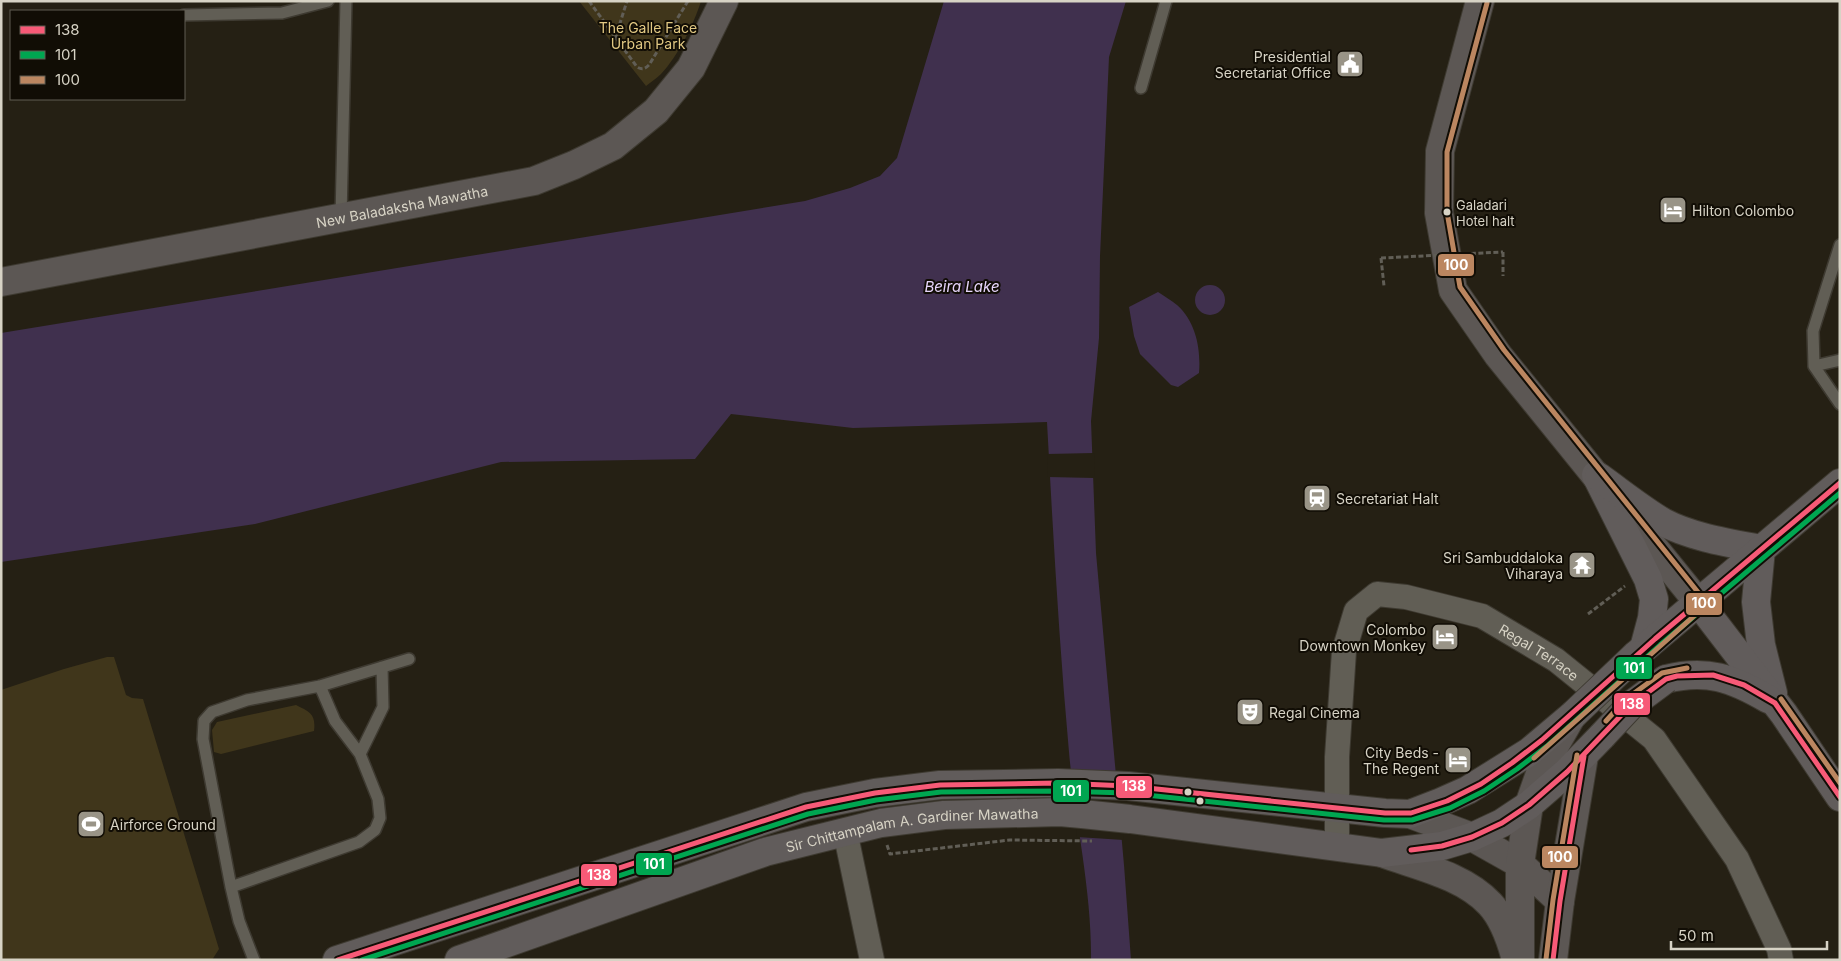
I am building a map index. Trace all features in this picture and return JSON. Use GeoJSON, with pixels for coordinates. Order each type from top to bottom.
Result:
{"type":"FeatureCollection","features":[{"type":"Feature","properties":{"kind":"highway"},"geometry":{"type":"LineString","coordinates":[[1596,475],[1665,523],[1717,541],[1761,549]]}},
{"type":"Feature","properties":{"kind":"highway"},"geometry":{"type":"LineString","coordinates":[[1596,475],[1648,579],[1654,599],[1652,618],[1640,652]]}},
{"type":"Feature","properties":{"kind":"highway"},"geometry":{"type":"LineString","coordinates":[[336,960],[806,807],[874,793],[940,784],[1058,783],[1128,786],[1385,814],[1410,814],[1441,802],[1488,778],[1529,752],[1573,715],[1640,652],[1840,483]]}},
{"type":"Feature","properties":{"kind":"highway"},"geometry":{"type":"LineString","coordinates":[[1761,549],[1756,602],[1761,645],[1775,703]]}},
{"type":"Feature","properties":{"kind":"highway"},"geometry":{"type":"LineString","coordinates":[[1698,602],[1775,703],[1840,796]]}},
{"type":"Feature","properties":{"kind":"highway","name":"Sir Chittampalam A. Gardiner Mawatha"},"geometry":{"type":"LineString","coordinates":[[459,960],[765,852],[881,823],[944,815],[1060,812],[1130,819],[1382,853],[1442,846],[1472,837],[1502,823],[1529,805],[1584,756],[1631,705],[1666,679],[1688,675],[1713,675],[1744,685],[1775,703]]}},
{"type":"Feature","properties":{"kind":"main road","name":"New Baladaksha Mawatha"},"geometry":{"type":"LineString","coordinates":[[1,282],[534,181],[574,165],[613,146],[656,111],[691,68],[724,1]]}},
{"type":"Feature","properties":{"kind":"main road"},"geometry":{"type":"LineString","coordinates":[[1480,1],[1440,151],[1439,213],[1453,290],[1498,355],[1698,602]]}},
{"type":"Feature","properties":{"kind":"main road"},"geometry":{"type":"LineString","coordinates":[[1518,960],[1520,864],[1529,805],[1542,768],[1573,715]]}},
{"type":"Feature","properties":{"kind":"main road"},"geometry":{"type":"LineString","coordinates":[[1553,960],[1560,900],[1584,756]]}},
{"type":"Feature","properties":{"kind":"main road"},"geometry":{"type":"LineString","coordinates":[[1410,814],[1472,837],[1520,864],[1560,900]]}},
{"type":"Feature","properties":{"kind":"main road"},"geometry":{"type":"LineString","coordinates":[[1382,853],[1464,885],[1490,904],[1507,931],[1518,960]]}},
{"type":"Feature","properties":{"kind":"street","name":"Regal Terrace"},"geometry":{"type":"LineString","coordinates":[[1336,808],[1337,757],[1344,651],[1356,611],[1377,594],[1406,597],[1482,616],[1556,660],[1654,738],[1737,859],[1779,949],[1781,960]]}},
{"type":"Feature","properties":{"kind":"street"},"geometry":{"type":"LineString","coordinates":[[1336,808],[1337,848]]}},
{"type":"Feature","properties":{"kind":"street"},"geometry":{"type":"LineString","coordinates":[[845,831],[872,960]]}},
{"type":"Feature","properties":{"kind":"lane"},"geometry":{"type":"LineString","coordinates":[[185,15],[282,13],[328,1]]}},
{"type":"Feature","properties":{"kind":"lane"},"geometry":{"type":"LineString","coordinates":[[341,217],[346,1]]}},
{"type":"Feature","properties":{"kind":"lane"},"geometry":{"type":"LineString","coordinates":[[1141,88],[1166,1]]}},
{"type":"Feature","properties":{"kind":"lane"},"geometry":{"type":"LineString","coordinates":[[1840,245],[1813,331],[1814,366],[1840,404]]}},
{"type":"Feature","properties":{"kind":"lane"},"geometry":{"type":"LineString","coordinates":[[1814,366],[1840,360]]}},
{"type":"Feature","properties":{"kind":"lane"},"geometry":{"type":"LineString","coordinates":[[254,960],[239,921],[231,887],[203,739],[204,721],[212,712],[247,700],[320,686],[409,659]]}},
{"type":"Feature","properties":{"kind":"lane"},"geometry":{"type":"LineString","coordinates":[[360,754],[383,707],[382,668]]}},
{"type":"Feature","properties":{"kind":"lane"},"geometry":{"type":"LineString","coordinates":[[231,887],[359,842],[374,830],[380,818],[378,799],[360,754],[335,721],[320,686]]}},
{"type":"Feature","properties":{"kind":"path"},"geometry":{"type":"LineString","coordinates":[[589,1],[615,38],[641,70],[646,69],[649,65],[688,1]]}},
{"type":"Feature","properties":{"kind":"path"},"geometry":{"type":"LineString","coordinates":[[615,38],[627,1]]}},
{"type":"Feature","properties":{"kind":"path"},"geometry":{"type":"LineString","coordinates":[[1384,286],[1381,258],[1503,252],[1503,276]]}},
{"type":"Feature","properties":{"kind":"path"},"geometry":{"type":"LineString","coordinates":[[1588,614],[1630,583]]}},
{"type":"Feature","properties":{"kind":"path"},"geometry":{"type":"LineString","coordinates":[[881,823],[890,854],[1010,840],[1063,840]]}},
{"type":"Feature","properties":{"kind":"green space","name":"The Galle Face Urban Park"},"geometry":{"type":"Polygon","coordinates":[[[579,1],[701,1],[690,29],[679,49],[661,74],[646,86],[579,1]]]}},
{"type":"Feature","properties":{"kind":"green space","name":"Airforce Ground"},"geometry":{"type":"Polygon","coordinates":[[[107,657],[114,657],[126,695],[132,698],[143,699],[219,949],[212,960],[1,960],[1,690],[107,657]]]}},
{"type":"Feature","properties":{"kind":"green space"},"geometry":{"type":"Polygon","coordinates":[[[296,705],[311,714],[314,721],[314,731],[221,754],[214,752],[212,730],[217,722],[296,705]]]}},
{"type":"Feature","properties":{"kind":"water","name":"Beira Lake"},"geometry":{"type":"Polygon","coordinates":[[[944,1],[1126,1],[1109,57],[1100,256],[1099,338],[1091,421],[1096,553],[1131,960],[1091,960],[1089,908],[1065,711],[1047,422],[853,428],[731,414],[695,459],[501,462],[255,524],[1,562],[1,333],[805,201],[850,188],[880,176],[897,158],[944,1]]]}},
{"type":"Feature","properties":{"kind":"water"},"geometry":{"type":"Polygon","coordinates":[[[1210,285],[1216,286],[1224,294],[1224,306],[1216,314],[1210,315],[1204,314],[1196,306],[1195,300],[1196,294],[1204,286],[1210,285]]]}},
{"type":"Feature","properties":{"kind":"water"},"geometry":{"type":"Polygon","coordinates":[[[1158,292],[1175,303],[1189,319],[1198,345],[1199,373],[1178,387],[1171,385],[1140,354],[1134,336],[1129,307],[1158,292]]]}},
{"type":"Feature","properties":{"kind":"pier"},"geometry":{"type":"Polygon","coordinates":[[[1094,453],[1095,478],[1048,477],[1047,454],[1094,453]]]}},
{"type":"Feature","properties":{"kind":"pier"},"geometry":{"type":"Polygon","coordinates":[[[1069,771],[1118,774],[1124,840],[1077,837],[1069,771]]]}},
{"type":"Feature","properties":{"kind":"transit line","name":"100"},"geometry":{"type":"LineString","coordinates":[[1487,3],[1447,152],[1447,212],[1460,287],[1504,350],[1705,601],[1703,608],[1534,758]]}},
{"type":"Feature","properties":{"kind":"transit line","name":"138"},"geometry":{"type":"LineString","coordinates":[[338,960],[806,807],[875,793],[940,785],[1058,783],[1128,786],[1385,813],[1411,813],[1447,801],[1481,784],[1542,740],[1655,639],[1840,483]]}},
{"type":"Feature","properties":{"kind":"transit line","name":"101"},"geometry":{"type":"LineString","coordinates":[[362,960],[808,814],[876,800],[941,792],[1058,791],[1127,793],[1384,820],[1412,820],[1450,808],[1484,791],[1547,746],[1660,645],[1840,493]]}},
{"type":"Feature","properties":{"kind":"transit line","name":"100"},"geometry":{"type":"LineString","coordinates":[[1606,721],[1626,699],[1662,673],[1687,668]]}},
{"type":"Feature","properties":{"kind":"transit line","name":"138"},"geometry":{"type":"LineString","coordinates":[[1411,850],[1442,846],[1472,837],[1502,823],[1529,805],[1567,772],[1631,705],[1666,679],[1677,676],[1713,675],[1744,685],[1775,703],[1840,797]]}},
{"type":"Feature","properties":{"kind":"transit line","name":"100"},"geometry":{"type":"LineString","coordinates":[[1781,699],[1840,783]]}},
{"type":"Feature","properties":{"kind":"transit line","name":"100"},"geometry":{"type":"LineString","coordinates":[[1546,959],[1553,900],[1577,755]]}},
{"type":"Feature","properties":{"kind":"transit line","name":"138"},"geometry":{"type":"LineString","coordinates":[[1553,960],[1560,901],[1584,756]]}},
{"type":"Feature","properties":{"kind":"place","name":"Presidential Secretariat Office"},"geometry":{"type":"Point","coordinates":[1350,64]}},
{"type":"Feature","properties":{"kind":"place","name":"Hilton Colombo"},"geometry":{"type":"Point","coordinates":[1673,210]}},
{"type":"Feature","properties":{"kind":"place","name":"Galadari Hotel halt"},"geometry":{"type":"Point","coordinates":[1447,212]}},
{"type":"Feature","properties":{"kind":"place","name":"Secretariat Halt"},"geometry":{"type":"Point","coordinates":[1317,498]}},
{"type":"Feature","properties":{"kind":"place","name":"Sri Sambuddaloka Viharaya"},"geometry":{"type":"Point","coordinates":[1582,565]}},
{"type":"Feature","properties":{"kind":"place","name":"Colombo Downtown Monkey"},"geometry":{"type":"Point","coordinates":[1445,637]}},
{"type":"Feature","properties":{"kind":"place","name":"Regal Cinema"},"geometry":{"type":"Point","coordinates":[1250,712]}},
{"type":"Feature","properties":{"kind":"place","name":"City Beds - The Regent"},"geometry":{"type":"Point","coordinates":[1458,760]}},
{"type":"Feature","properties":{"kind":"place","name":"Airforce Ground"},"geometry":{"type":"Point","coordinates":[91,824]}}]}
